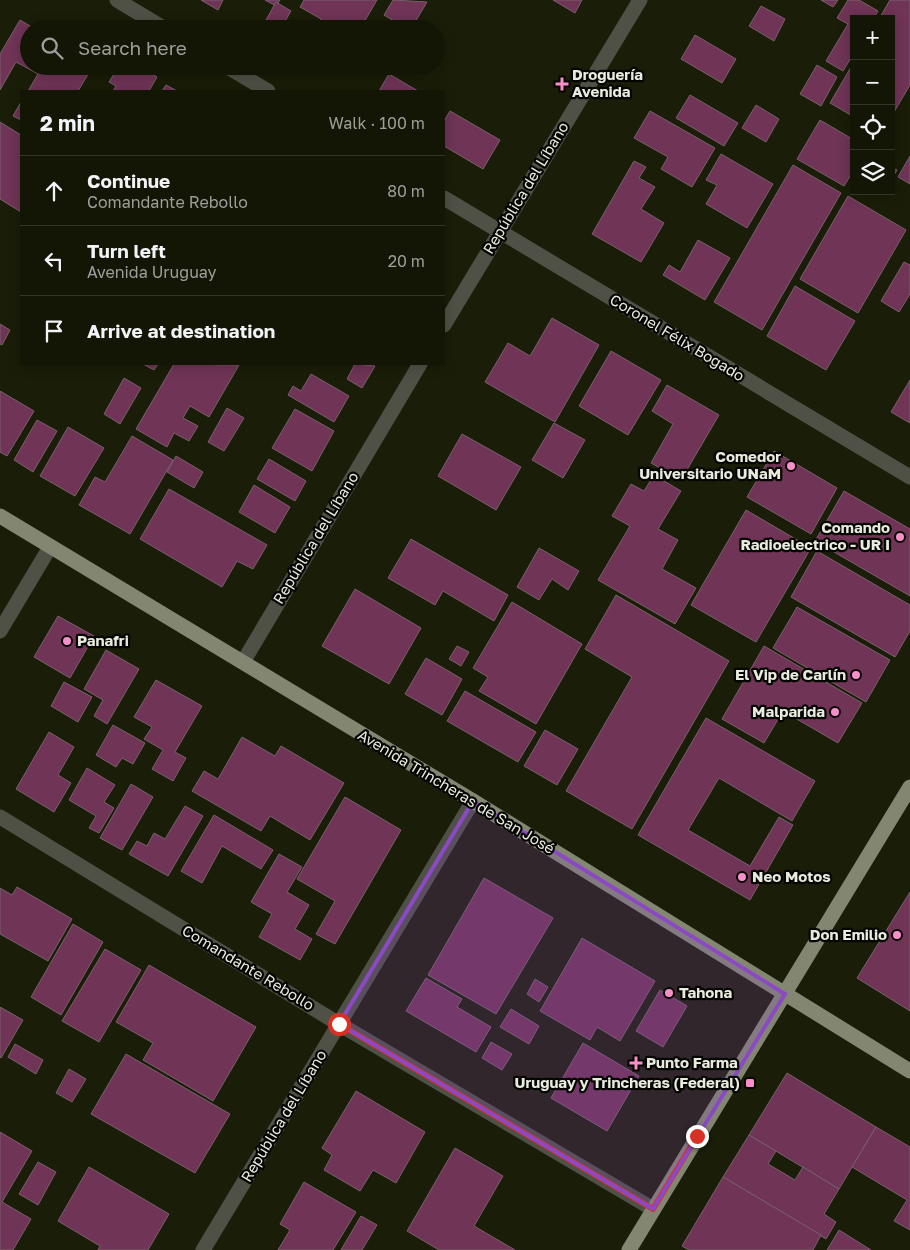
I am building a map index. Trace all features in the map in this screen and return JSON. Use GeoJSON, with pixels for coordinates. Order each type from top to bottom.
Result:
{"type":"FeatureCollection","features":[{"type":"Feature","properties":{"kind":"main road","name":"Avenida Trincheras de San José"},"geometry":{"type":"LineString","coordinates":[[0,516],[473,801],[910,1071]]}},
{"type":"Feature","properties":{"kind":"main road"},"geometry":{"type":"LineString","coordinates":[[629,1250],[910,787]]}},
{"type":"Feature","properties":{"kind":"street"},"geometry":{"type":"LineString","coordinates":[[118,0],[150,20]]}},
{"type":"Feature","properties":{"kind":"street","name":"República del Líbano"},"geometry":{"type":"LineString","coordinates":[[445,323],[640,0]]}},
{"type":"Feature","properties":{"kind":"street"},"geometry":{"type":"LineString","coordinates":[[241,75],[266,90]]}},
{"type":"Feature","properties":{"kind":"street","name":"Coronel Félix Bogado"},"geometry":{"type":"LineString","coordinates":[[445,199],[910,477]]}},
{"type":"Feature","properties":{"kind":"street","name":"República del Líbano"},"geometry":{"type":"LineString","coordinates":[[243,662],[419,365]]}},
{"type":"Feature","properties":{"kind":"street"},"geometry":{"type":"LineString","coordinates":[[0,631],[50,547]]}},
{"type":"Feature","properties":{"kind":"street","name":"República del Líbano"},"geometry":{"type":"LineString","coordinates":[[203,1250],[473,801]]}},
{"type":"Feature","properties":{"kind":"street","name":"Comandante Rebollo"},"geometry":{"type":"LineString","coordinates":[[0,817],[339,1024],[653,1209]]}},
{"type":"Feature","properties":{"kind":"highlighted area"},"geometry":{"type":"Polygon","coordinates":[[[473,801],[785,994],[653,1209],[339,1024],[473,801]]]}},
{"type":"Feature","properties":{"kind":"building"},"geometry":{"type":"Polygon","coordinates":[[[201,0],[223,0],[218,10],[201,0]]]}},
{"type":"Feature","properties":{"kind":"building"},"geometry":{"type":"Polygon","coordinates":[[[265,0],[280,0],[276,6],[265,0]]]}},
{"type":"Feature","properties":{"kind":"building"},"geometry":{"type":"Polygon","coordinates":[[[304,0],[377,0],[365,20],[320,20],[300,7],[304,0]]]}},
{"type":"Feature","properties":{"kind":"building"},"geometry":{"type":"Polygon","coordinates":[[[393,0],[427,2],[416,20],[392,20],[384,15],[393,0]]]}},
{"type":"Feature","properties":{"kind":"building"},"geometry":{"type":"Polygon","coordinates":[[[553,0],[582,0],[575,13],[553,0]]]}},
{"type":"Feature","properties":{"kind":"building"},"geometry":{"type":"Polygon","coordinates":[[[821,0],[838,0],[833,7],[821,0]]]}},
{"type":"Feature","properties":{"kind":"building"},"geometry":{"type":"Polygon","coordinates":[[[848,0],[859,0],[878,11],[876,15],[850,15],[850,60],[843,71],[826,61],[848,24],[837,18],[848,0]]]}},
{"type":"Feature","properties":{"kind":"building"},"geometry":{"type":"Polygon","coordinates":[[[890,0],[910,0],[910,85],[895,110],[895,15],[881,15],[890,0]]]}},
{"type":"Feature","properties":{"kind":"building"},"geometry":{"type":"Polygon","coordinates":[[[276,2],[291,11],[286,20],[266,20],[276,2]]]}},
{"type":"Feature","properties":{"kind":"building"},"geometry":{"type":"Polygon","coordinates":[[[761,6],[785,19],[774,41],[749,26],[761,6]]]}},
{"type":"Feature","properties":{"kind":"building"},"geometry":{"type":"Polygon","coordinates":[[[20,20],[20,64],[16,62],[0,90],[0,54],[20,20]]]}},
{"type":"Feature","properties":{"kind":"building"},"geometry":{"type":"Polygon","coordinates":[[[695,35],[736,59],[722,83],[681,59],[695,35]]]}},
{"type":"Feature","properties":{"kind":"building"},"geometry":{"type":"Polygon","coordinates":[[[817,65],[837,77],[821,106],[800,94],[817,65]]]}},
{"type":"Feature","properties":{"kind":"building"},"geometry":{"type":"Polygon","coordinates":[[[850,69],[850,115],[830,103],[850,69]]]}},
{"type":"Feature","properties":{"kind":"building"},"geometry":{"type":"Polygon","coordinates":[[[37,75],[88,75],[79,90],[29,90],[37,75]]]}},
{"type":"Feature","properties":{"kind":"building"},"geometry":{"type":"Polygon","coordinates":[[[113,75],[154,75],[157,77],[150,90],[114,90],[116,86],[109,82],[113,75]]]}},
{"type":"Feature","properties":{"kind":"building"},"geometry":{"type":"Polygon","coordinates":[[[388,75],[391,75],[416,90],[380,90],[388,75]]]}},
{"type":"Feature","properties":{"kind":"building"},"geometry":{"type":"Polygon","coordinates":[[[166,85],[175,90],[163,90],[166,85]]]}},
{"type":"Feature","properties":{"kind":"building"},"geometry":{"type":"Polygon","coordinates":[[[690,95],[738,123],[724,146],[676,118],[690,95]]]}},
{"type":"Feature","properties":{"kind":"building"},"geometry":{"type":"Polygon","coordinates":[[[20,104],[20,120],[13,116],[20,104]]]}},
{"type":"Feature","properties":{"kind":"building"},"geometry":{"type":"Polygon","coordinates":[[[756,105],[779,119],[766,142],[742,128],[756,105]]]}},
{"type":"Feature","properties":{"kind":"building"},"geometry":{"type":"Polygon","coordinates":[[[450,111],[500,140],[483,169],[445,147],[445,119],[450,111]]]}},
{"type":"Feature","properties":{"kind":"building"},"geometry":{"type":"Polygon","coordinates":[[[650,111],[715,148],[692,187],[661,169],[668,157],[634,138],[650,111]]]}},
{"type":"Feature","properties":{"kind":"building"},"geometry":{"type":"Polygon","coordinates":[[[820,120],[850,138],[850,176],[844,186],[797,159],[820,120]]]}},
{"type":"Feature","properties":{"kind":"building"},"geometry":{"type":"Polygon","coordinates":[[[0,122],[20,134],[20,211],[0,199],[0,122]]]}},
{"type":"Feature","properties":{"kind":"building"},"geometry":{"type":"Polygon","coordinates":[[[721,154],[773,184],[747,228],[706,204],[717,185],[706,180],[721,154]]]}},
{"type":"Feature","properties":{"kind":"building"},"geometry":{"type":"Polygon","coordinates":[[[910,156],[910,184],[898,177],[910,156]]]}},
{"type":"Feature","properties":{"kind":"building"},"geometry":{"type":"Polygon","coordinates":[[[634,161],[646,167],[639,178],[655,187],[641,209],[664,223],[641,262],[592,234],[634,161]]]}},
{"type":"Feature","properties":{"kind":"building"},"geometry":{"type":"Polygon","coordinates":[[[793,165],[841,193],[762,330],[714,302],[793,165]]]}},
{"type":"Feature","properties":{"kind":"building"},"geometry":{"type":"Polygon","coordinates":[[[848,196],[906,230],[858,313],[800,279],[848,196]]]}},
{"type":"Feature","properties":{"kind":"building"},"geometry":{"type":"Polygon","coordinates":[[[698,240],[730,258],[705,300],[663,275],[669,265],[680,272],[698,240]]]}},
{"type":"Feature","properties":{"kind":"building"},"geometry":{"type":"Polygon","coordinates":[[[904,262],[910,265],[910,294],[899,312],[881,301],[904,262]]]}},
{"type":"Feature","properties":{"kind":"building"},"geometry":{"type":"Polygon","coordinates":[[[795,286],[855,321],[826,370],[767,336],[795,286]]]}},
{"type":"Feature","properties":{"kind":"building"},"geometry":{"type":"Polygon","coordinates":[[[552,318],[599,345],[555,422],[485,382],[508,343],[530,356],[552,318]]]}},
{"type":"Feature","properties":{"kind":"building"},"geometry":{"type":"Polygon","coordinates":[[[0,324],[10,330],[2,345],[0,344],[0,324]]]}},
{"type":"Feature","properties":{"kind":"building"},"geometry":{"type":"Polygon","coordinates":[[[611,351],[661,380],[628,435],[579,406],[611,351]]]}},
{"type":"Feature","properties":{"kind":"building"},"geometry":{"type":"Polygon","coordinates":[[[145,365],[157,365],[154,370],[145,365]]]}},
{"type":"Feature","properties":{"kind":"building"},"geometry":{"type":"Polygon","coordinates":[[[173,365],[239,365],[209,417],[190,406],[183,418],[198,426],[189,441],[174,433],[167,447],[136,429],[173,365]]]}},
{"type":"Feature","properties":{"kind":"building"},"geometry":{"type":"Polygon","coordinates":[[[354,365],[375,366],[362,388],[347,379],[354,365]]]}},
{"type":"Feature","properties":{"kind":"building"},"geometry":{"type":"Polygon","coordinates":[[[311,374],[349,396],[334,422],[288,395],[293,386],[301,391],[311,374]]]}},
{"type":"Feature","properties":{"kind":"building"},"geometry":{"type":"Polygon","coordinates":[[[124,378],[141,388],[120,424],[104,414],[124,378]]]}},
{"type":"Feature","properties":{"kind":"building"},"geometry":{"type":"Polygon","coordinates":[[[910,380],[910,423],[891,412],[910,380]]]}},
{"type":"Feature","properties":{"kind":"building"},"geometry":{"type":"Polygon","coordinates":[[[667,385],[719,415],[681,480],[651,463],[673,424],[652,411],[667,385]]]}},
{"type":"Feature","properties":{"kind":"building"},"geometry":{"type":"Polygon","coordinates":[[[0,391],[34,411],[7,456],[0,452],[0,391]]]}},
{"type":"Feature","properties":{"kind":"building"},"geometry":{"type":"Polygon","coordinates":[[[227,408],[244,418],[224,451],[208,442],[227,408]]]}},
{"type":"Feature","properties":{"kind":"building"},"geometry":{"type":"Polygon","coordinates":[[[295,409],[334,431],[312,471],[272,448],[295,409]]]}},
{"type":"Feature","properties":{"kind":"building"},"geometry":{"type":"Polygon","coordinates":[[[37,420],[57,431],[33,472],[14,460],[37,420]]]}},
{"type":"Feature","properties":{"kind":"building"},"geometry":{"type":"Polygon","coordinates":[[[554,423],[585,440],[563,478],[532,460],[554,423]]]}},
{"type":"Feature","properties":{"kind":"building"},"geometry":{"type":"Polygon","coordinates":[[[68,427],[104,448],[75,496],[40,476],[68,427]]]}},
{"type":"Feature","properties":{"kind":"building"},"geometry":{"type":"Polygon","coordinates":[[[462,434],[521,467],[496,510],[438,476],[462,434]]]}},
{"type":"Feature","properties":{"kind":"building"},"geometry":{"type":"Polygon","coordinates":[[[132,436],[173,460],[130,534],[79,505],[95,477],[105,482],[132,436]]]}},
{"type":"Feature","properties":{"kind":"building"},"geometry":{"type":"Polygon","coordinates":[[[774,451],[837,488],[811,534],[747,497],[774,451]]]}},
{"type":"Feature","properties":{"kind":"building"},"geometry":{"type":"Polygon","coordinates":[[[176,456],[203,472],[194,488],[167,472],[176,456]]]}},
{"type":"Feature","properties":{"kind":"building"},"geometry":{"type":"Polygon","coordinates":[[[269,459],[306,481],[295,501],[257,479],[269,459]]]}},
{"type":"Feature","properties":{"kind":"building"},"geometry":{"type":"Polygon","coordinates":[[[654,475],[681,491],[658,529],[678,540],[662,569],[696,588],[675,624],[598,580],[630,526],[612,516],[631,484],[644,491],[654,475]]]}},
{"type":"Feature","properties":{"kind":"building"},"geometry":{"type":"Polygon","coordinates":[[[254,485],[290,507],[275,533],[239,512],[254,485]]]}},
{"type":"Feature","properties":{"kind":"building"},"geometry":{"type":"Polygon","coordinates":[[[169,489],[267,545],[253,569],[237,561],[222,587],[140,539],[169,489]]]}},
{"type":"Feature","properties":{"kind":"building"},"geometry":{"type":"Polygon","coordinates":[[[844,491],[910,529],[910,596],[815,541],[844,491]]]}},
{"type":"Feature","properties":{"kind":"building"},"geometry":{"type":"Polygon","coordinates":[[[746,510],[811,548],[756,642],[691,605],[746,510]]]}},
{"type":"Feature","properties":{"kind":"building"},"geometry":{"type":"Polygon","coordinates":[[[411,539],[508,595],[494,621],[443,591],[435,605],[388,578],[411,539]]]}},
{"type":"Feature","properties":{"kind":"building"},"geometry":{"type":"Polygon","coordinates":[[[539,548],[579,571],[568,590],[552,579],[539,600],[517,587],[539,548]]]}},
{"type":"Feature","properties":{"kind":"building"},"geometry":{"type":"Polygon","coordinates":[[[817,551],[910,605],[910,631],[895,657],[791,597],[817,551]]]}},
{"type":"Feature","properties":{"kind":"building"},"geometry":{"type":"Polygon","coordinates":[[[355,589],[421,628],[389,684],[322,646],[355,589]]]}},
{"type":"Feature","properties":{"kind":"building"},"geometry":{"type":"Polygon","coordinates":[[[616,595],[729,661],[632,829],[566,791],[632,677],[585,649],[616,595]]]}},
{"type":"Feature","properties":{"kind":"building"},"geometry":{"type":"Polygon","coordinates":[[[512,602],[582,644],[536,724],[479,691],[488,677],[473,668],[512,602]]]}},
{"type":"Feature","properties":{"kind":"building"},"geometry":{"type":"Polygon","coordinates":[[[797,607],[890,660],[866,702],[773,648],[797,607]]]}},
{"type":"Feature","properties":{"kind":"building"},"geometry":{"type":"Polygon","coordinates":[[[58,616],[94,636],[70,678],[34,657],[58,616]]]}},
{"type":"Feature","properties":{"kind":"building"},"geometry":{"type":"Polygon","coordinates":[[[457,646],[469,652],[461,666],[449,659],[457,646]]]}},
{"type":"Feature","properties":{"kind":"building"},"geometry":{"type":"Polygon","coordinates":[[[764,646],[862,703],[838,743],[783,711],[764,743],[722,719],[764,646]]]}},
{"type":"Feature","properties":{"kind":"building"},"geometry":{"type":"Polygon","coordinates":[[[106,650],[139,669],[107,724],[94,716],[103,700],[84,689],[106,650]]]}},
{"type":"Feature","properties":{"kind":"building"},"geometry":{"type":"Polygon","coordinates":[[[426,658],[462,679],[442,715],[405,694],[426,658]]]}},
{"type":"Feature","properties":{"kind":"building"},"geometry":{"type":"Polygon","coordinates":[[[156,680],[202,706],[175,752],[186,758],[173,781],[152,769],[163,750],[144,739],[152,727],[134,717],[156,680]]]}},
{"type":"Feature","properties":{"kind":"building"},"geometry":{"type":"Polygon","coordinates":[[[64,682],[92,697],[78,722],[51,706],[64,682]]]}},
{"type":"Feature","properties":{"kind":"building"},"geometry":{"type":"Polygon","coordinates":[[[465,691],[536,732],[518,762],[447,721],[465,691]]]}},
{"type":"Feature","properties":{"kind":"building"},"geometry":{"type":"Polygon","coordinates":[[[706,718],[815,781],[792,821],[719,778],[688,830],[750,866],[779,817],[793,825],[750,900],[638,835],[706,718]]]}},
{"type":"Feature","properties":{"kind":"building"},"geometry":{"type":"Polygon","coordinates":[[[113,725],[145,743],[133,764],[122,758],[116,767],[96,755],[113,725]]]}},
{"type":"Feature","properties":{"kind":"building"},"geometry":{"type":"Polygon","coordinates":[[[545,730],[578,749],[557,785],[524,766],[545,730]]]}},
{"type":"Feature","properties":{"kind":"building"},"geometry":{"type":"Polygon","coordinates":[[[49,732],[74,747],[58,775],[71,783],[54,812],[16,789],[49,732]]]}},
{"type":"Feature","properties":{"kind":"building"},"geometry":{"type":"Polygon","coordinates":[[[242,737],[275,756],[281,746],[344,783],[310,840],[270,816],[261,831],[192,791],[204,771],[218,779],[242,737]]]}},
{"type":"Feature","properties":{"kind":"building"},"geometry":{"type":"Polygon","coordinates":[[[87,768],[115,785],[104,802],[114,808],[99,833],[89,828],[96,816],[69,800],[87,768]]]}},
{"type":"Feature","properties":{"kind":"building"},"geometry":{"type":"Polygon","coordinates":[[[131,784],[153,797],[122,850],[100,838],[131,784]]]}},
{"type":"Feature","properties":{"kind":"building"},"geometry":{"type":"Polygon","coordinates":[[[345,797],[401,830],[335,944],[316,934],[335,901],[297,879],[345,797]]]}},
{"type":"Feature","properties":{"kind":"building"},"geometry":{"type":"Polygon","coordinates":[[[185,806],[203,816],[168,876],[129,854],[137,841],[147,846],[154,833],[165,839],[185,806]]]}},
{"type":"Feature","properties":{"kind":"building"},"geometry":{"type":"Polygon","coordinates":[[[214,815],[273,850],[261,869],[222,846],[202,883],[181,871],[214,815]]]}},
{"type":"Feature","properties":{"kind":"building"},"geometry":{"type":"Polygon","coordinates":[[[279,854],[302,867],[287,892],[309,905],[295,929],[312,939],[300,960],[259,937],[272,914],[251,902],[279,854]]]}},
{"type":"Feature","properties":{"kind":"building"},"geometry":{"type":"Polygon","coordinates":[[[484,878],[553,918],[496,1014],[428,975],[484,878]]]}},
{"type":"Feature","properties":{"kind":"building"},"geometry":{"type":"Polygon","coordinates":[[[17,887],[72,919],[48,961],[0,934],[0,888],[12,895],[17,887]]]}},
{"type":"Feature","properties":{"kind":"building","name":"Don Emilio"},"geometry":{"type":"Polygon","coordinates":[[[910,892],[910,1011],[857,978],[910,892]]]}},
{"type":"Feature","properties":{"kind":"building"},"geometry":{"type":"Polygon","coordinates":[[[73,924],[103,942],[61,1015],[31,997],[73,924]]]}},
{"type":"Feature","properties":{"kind":"building"},"geometry":{"type":"Polygon","coordinates":[[[582,938],[655,981],[620,1041],[597,1027],[590,1040],[540,1011],[582,938]]]}},
{"type":"Feature","properties":{"kind":"building"},"geometry":{"type":"Polygon","coordinates":[[[105,949],[141,970],[99,1042],[62,1021],[105,949]]]}},
{"type":"Feature","properties":{"kind":"building"},"geometry":{"type":"Polygon","coordinates":[[[149,965],[256,1027],[213,1101],[143,1060],[153,1043],[116,1022],[149,965]]]}},
{"type":"Feature","properties":{"kind":"building"},"geometry":{"type":"Polygon","coordinates":[[[426,978],[462,999],[457,1007],[491,1027],[476,1052],[406,1011],[426,978]]]}},
{"type":"Feature","properties":{"kind":"building"},"geometry":{"type":"Polygon","coordinates":[[[535,979],[548,987],[539,1002],[527,994],[535,979]]]}},
{"type":"Feature","properties":{"kind":"building"},"geometry":{"type":"Polygon","coordinates":[[[660,990],[687,1006],[663,1047],[636,1031],[660,990]]]}},
{"type":"Feature","properties":{"kind":"building"},"geometry":{"type":"Polygon","coordinates":[[[0,1007],[23,1020],[1,1058],[0,1057],[0,1007]]]}},
{"type":"Feature","properties":{"kind":"building"},"geometry":{"type":"Polygon","coordinates":[[[511,1009],[539,1026],[529,1044],[500,1027],[511,1009]]]}},
{"type":"Feature","properties":{"kind":"building"},"geometry":{"type":"Polygon","coordinates":[[[491,1042],[512,1054],[502,1070],[482,1058],[491,1042]]]}},
{"type":"Feature","properties":{"kind":"building"},"geometry":{"type":"Polygon","coordinates":[[[583,1043],[639,1076],[607,1131],[551,1098],[583,1043]]]}},
{"type":"Feature","properties":{"kind":"building"},"geometry":{"type":"Polygon","coordinates":[[[15,1044],[43,1060],[36,1074],[8,1057],[15,1044]]]}},
{"type":"Feature","properties":{"kind":"building"},"geometry":{"type":"Polygon","coordinates":[[[126,1054],[230,1114],[195,1173],[91,1114],[126,1054]]]}},
{"type":"Feature","properties":{"kind":"building"},"geometry":{"type":"Polygon","coordinates":[[[69,1069],[86,1079],[72,1102],[56,1093],[69,1069]]]}},
{"type":"Feature","properties":{"kind":"building"},"geometry":{"type":"Polygon","coordinates":[[[787,1073],[876,1127],[839,1189],[749,1135],[787,1073]]]}},
{"type":"Feature","properties":{"kind":"building"},"geometry":{"type":"Polygon","coordinates":[[[356,1091],[425,1132],[396,1183],[373,1170],[360,1191],[324,1170],[332,1155],[322,1148],[356,1091]]]}},
{"type":"Feature","properties":{"kind":"building"},"geometry":{"type":"Polygon","coordinates":[[[876,1127],[910,1147],[910,1230],[894,1221],[907,1200],[852,1167],[876,1127]]]}},
{"type":"Feature","properties":{"kind":"building"},"geometry":{"type":"Polygon","coordinates":[[[0,1132],[32,1151],[2,1202],[31,1219],[13,1250],[0,1250],[0,1132]]]}},
{"type":"Feature","properties":{"kind":"building"},"geometry":{"type":"Polygon","coordinates":[[[749,1135],[776,1151],[768,1164],[795,1180],[803,1167],[839,1189],[824,1214],[836,1222],[826,1239],[723,1177],[749,1135]]]}},
{"type":"Feature","properties":{"kind":"building"},"geometry":{"type":"Polygon","coordinates":[[[455,1148],[503,1176],[474,1226],[515,1250],[439,1250],[407,1231],[455,1148]]]}},
{"type":"Feature","properties":{"kind":"building"},"geometry":{"type":"Polygon","coordinates":[[[38,1162],[56,1172],[38,1205],[19,1194],[38,1162]]]}},
{"type":"Feature","properties":{"kind":"building"},"geometry":{"type":"Polygon","coordinates":[[[89,1167],[169,1214],[148,1250],[98,1250],[100,1246],[58,1221],[89,1167]]]}},
{"type":"Feature","properties":{"kind":"building"},"geometry":{"type":"Polygon","coordinates":[[[723,1177],[821,1235],[813,1250],[689,1250],[682,1246],[723,1177]]]}},
{"type":"Feature","properties":{"kind":"building"},"geometry":{"type":"Polygon","coordinates":[[[304,1182],[356,1212],[333,1250],[278,1250],[290,1230],[280,1224],[304,1182]]]}},
{"type":"Feature","properties":{"kind":"building"},"geometry":{"type":"Polygon","coordinates":[[[361,1216],[377,1225],[362,1250],[341,1250],[361,1216]]]}},
{"type":"Feature","properties":{"kind":"building"},"geometry":{"type":"Polygon","coordinates":[[[839,1230],[871,1250],[827,1250],[839,1230]]]}},
{"type":"Feature","properties":{"kind":"place","name":"Droguería Avenida"},"geometry":{"type":"Point","coordinates":[562,84]}},
{"type":"Feature","properties":{"kind":"place","name":"Comedor Universitario UNaM"},"geometry":{"type":"Point","coordinates":[791,466]}},
{"type":"Feature","properties":{"kind":"place","name":"Comando Radioelectrico - UR I"},"geometry":{"type":"Point","coordinates":[900,537]}},
{"type":"Feature","properties":{"kind":"place","name":"Panafri"},"geometry":{"type":"Point","coordinates":[67,641]}},
{"type":"Feature","properties":{"kind":"place","name":"El Vip de Carlín"},"geometry":{"type":"Point","coordinates":[856,675]}},
{"type":"Feature","properties":{"kind":"place","name":"Malparida"},"geometry":{"type":"Point","coordinates":[835,712]}},
{"type":"Feature","properties":{"kind":"place","name":"Neo Motos"},"geometry":{"type":"Point","coordinates":[742,877]}},
{"type":"Feature","properties":{"kind":"place","name":"Don Emilio"},"geometry":{"type":"Point","coordinates":[897,935]}},
{"type":"Feature","properties":{"kind":"place","name":"Tahona"},"geometry":{"type":"Point","coordinates":[669,993]}},
{"type":"Feature","properties":{"kind":"place","name":"Punto Farma"},"geometry":{"type":"Point","coordinates":[636,1063]}},
{"type":"Feature","properties":{"kind":"place","name":"Uruguay y Trincheras (Federal)"},"geometry":{"type":"Point","coordinates":[750,1083]}},
{"type":"Feature","properties":{"kind":"route"},"geometry":{"type":"LineString","coordinates":[[339,1024],[653,1209],[697,1136]]}}]}
